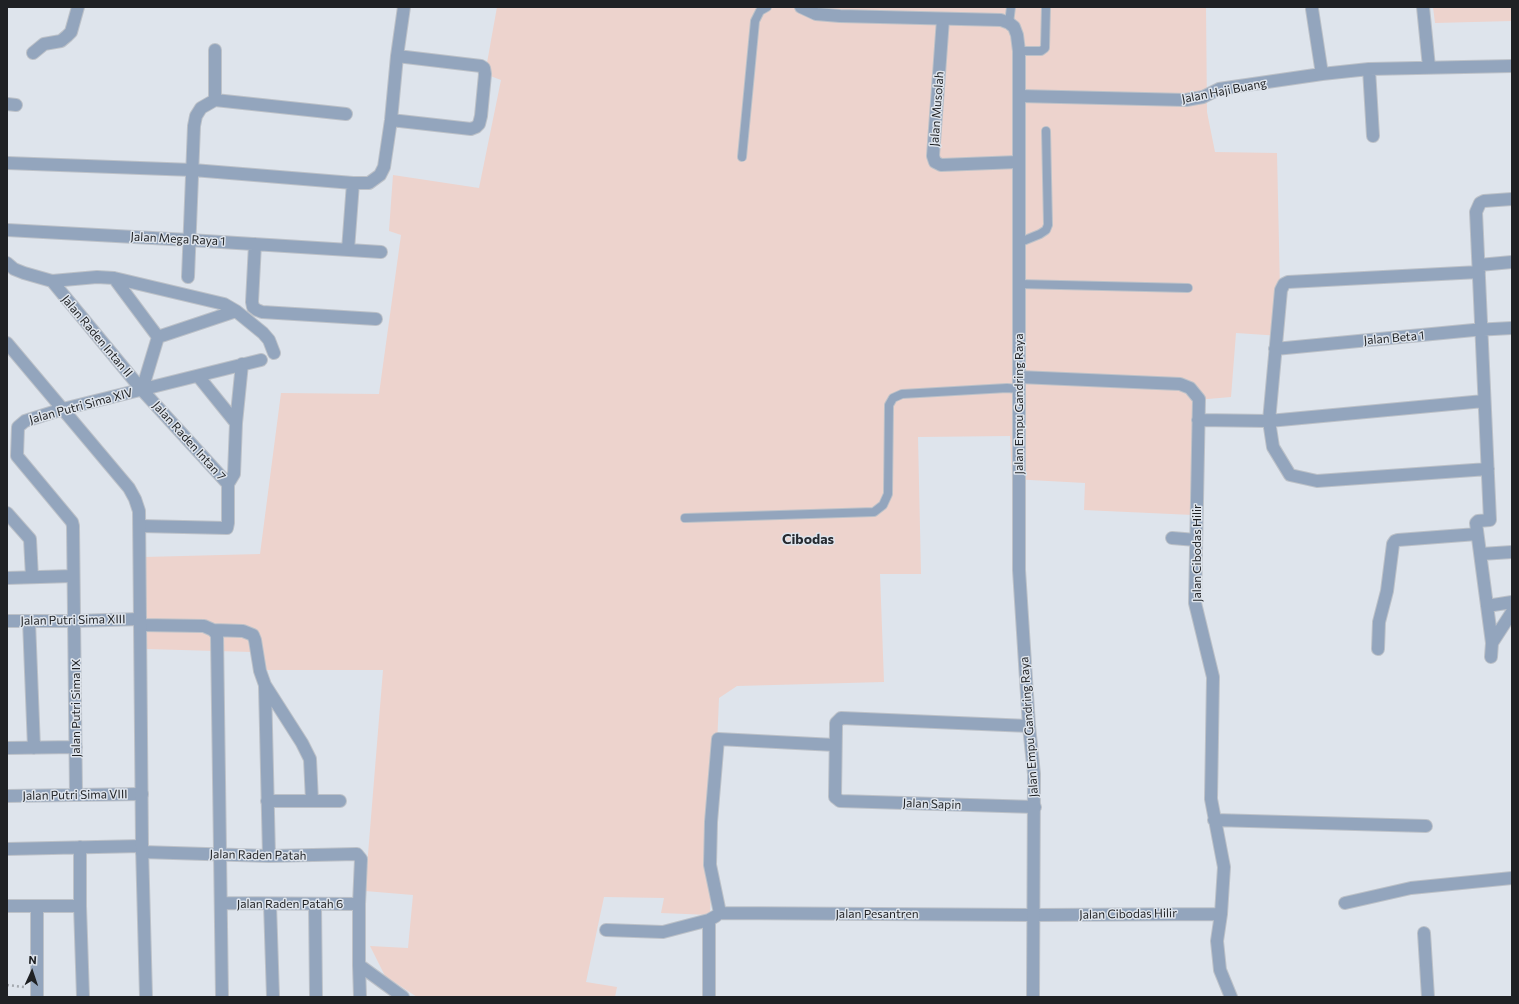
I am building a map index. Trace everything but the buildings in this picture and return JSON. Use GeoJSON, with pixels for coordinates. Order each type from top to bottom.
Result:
{"type":"FeatureCollection","features":[{"type":"Feature","properties":{"kind":"street"},"geometry":{"type":"LineString","coordinates":[[33,53],[44,44],[61,41],[71,32],[78,7]]}},
{"type":"Feature","properties":{"kind":"street"},"geometry":{"type":"LineString","coordinates":[[7,162],[193,170],[369,183],[380,175],[384,167],[404,7]]}},
{"type":"Feature","properties":{"kind":"street"},"geometry":{"type":"LineString","coordinates":[[800,7],[816,14],[943,19],[994,19],[1008,23]]}},
{"type":"Feature","properties":{"kind":"street"},"geometry":{"type":"LineString","coordinates":[[1423,7],[1429,67]]}},
{"type":"Feature","properties":{"kind":"street"},"geometry":{"type":"LineString","coordinates":[[1312,9],[1322,74]]}},
{"type":"Feature","properties":{"kind":"street","name":"Jalan Musolah"},"geometry":{"type":"LineString","coordinates":[[943,19],[933,156],[935,162],[941,165],[1018,162]]}},
{"type":"Feature","properties":{"kind":"street","name":"Jalan Empu Gandring Raya"},"geometry":{"type":"LineString","coordinates":[[1008,23],[1014,27],[1017,35],[1018,51],[1019,570],[1029,726],[1034,774],[1033,997]]}},
{"type":"Feature","properties":{"kind":"street"},"geometry":{"type":"LineString","coordinates":[[215,50],[215,100]]}},
{"type":"Feature","properties":{"kind":"street"},"geometry":{"type":"LineString","coordinates":[[391,120],[471,129],[476,127],[479,124],[481,116],[486,74],[484,68],[481,66],[397,56]]}},
{"type":"Feature","properties":{"kind":"street","name":"Jalan Haji Buang"},"geometry":{"type":"LineString","coordinates":[[1019,96],[1186,100],[1203,96],[1219,89],[1322,74],[1369,69],[1512,66]]}},
{"type":"Feature","properties":{"kind":"street"},"geometry":{"type":"LineString","coordinates":[[1369,69],[1374,136]]}},
{"type":"Feature","properties":{"kind":"street"},"geometry":{"type":"LineString","coordinates":[[188,277],[194,126],[196,116],[201,108],[215,100],[346,114]]}},
{"type":"Feature","properties":{"kind":"street"},"geometry":{"type":"LineString","coordinates":[[348,250],[353,183]]}},
{"type":"Feature","properties":{"kind":"street"},"geometry":{"type":"LineString","coordinates":[[1491,657],[1492,643],[1481,554],[1477,534],[1477,522],[1490,520],[1476,212],[1484,201],[1512,199]]}},
{"type":"Feature","properties":{"kind":"street","name":"Jalan Mega Raya 1"},"geometry":{"type":"LineString","coordinates":[[7,230],[381,252]]}},
{"type":"Feature","properties":{"kind":"street"},"geometry":{"type":"LineString","coordinates":[[255,244],[252,302],[253,307],[257,310],[262,312],[376,319]]}},
{"type":"Feature","properties":{"kind":"street"},"geometry":{"type":"LineString","coordinates":[[1488,469],[1317,481],[1290,475],[1273,447],[1269,421],[1281,289],[1282,286],[1288,282],[1479,268],[1512,262]]}},
{"type":"Feature","properties":{"kind":"street"},"geometry":{"type":"LineString","coordinates":[[7,263],[14,269],[52,281],[97,277],[114,278],[224,304],[236,311],[264,333],[269,340],[274,353]]}},
{"type":"Feature","properties":{"kind":"street"},"geometry":{"type":"LineString","coordinates":[[114,278],[158,337]]}},
{"type":"Feature","properties":{"kind":"street","name":"Jalan Raden Intan II"},"geometry":{"type":"LineString","coordinates":[[52,281],[142,390]]}},
{"type":"Feature","properties":{"kind":"street"},"geometry":{"type":"LineString","coordinates":[[158,337],[236,311]]}},
{"type":"Feature","properties":{"kind":"street","name":"Jalan Beta 1"},"geometry":{"type":"LineString","coordinates":[[1275,349],[1512,328]]}},
{"type":"Feature","properties":{"kind":"street"},"geometry":{"type":"LineString","coordinates":[[142,390],[158,337]]}},
{"type":"Feature","properties":{"kind":"street"},"geometry":{"type":"LineString","coordinates":[[7,343],[129,488],[139,511],[142,849],[146,997]]}},
{"type":"Feature","properties":{"kind":"street","name":"Jalan Putri Sima XIV"},"geometry":{"type":"LineString","coordinates":[[75,621],[72,522],[18,458],[16,452],[18,427],[21,423],[63,410],[261,360]]}},
{"type":"Feature","properties":{"kind":"street"},"geometry":{"type":"LineString","coordinates":[[228,484],[234,474],[236,423],[242,364]]}},
{"type":"Feature","properties":{"kind":"street"},"geometry":{"type":"LineString","coordinates":[[198,376],[236,423]]}},
{"type":"Feature","properties":{"kind":"street","name":"Jalan Cibodas Hilir"},"geometry":{"type":"LineString","coordinates":[[1019,383],[1180,384],[1190,388],[1199,399],[1195,603],[1213,677],[1211,799],[1224,867],[1221,914],[1217,941],[1220,970],[1230,997]]}},
{"type":"Feature","properties":{"kind":"street","name":"Jalan Raden Intan 7"},"geometry":{"type":"LineString","coordinates":[[140,526],[227,528],[228,523],[228,484],[142,390]]}},
{"type":"Feature","properties":{"kind":"street"},"geometry":{"type":"LineString","coordinates":[[1198,420],[1269,421],[1484,401]]}},
{"type":"Feature","properties":{"kind":"street"},"geometry":{"type":"LineString","coordinates":[[7,513],[30,539],[32,577]]}},
{"type":"Feature","properties":{"kind":"street"},"geometry":{"type":"LineString","coordinates":[[1378,649],[1379,622],[1387,591],[1393,544],[1395,541],[1477,534]]}},
{"type":"Feature","properties":{"kind":"street"},"geometry":{"type":"LineString","coordinates":[[1172,538],[1196,540]]}},
{"type":"Feature","properties":{"kind":"street"},"geometry":{"type":"LineString","coordinates":[[1481,554],[1512,552]]}},
{"type":"Feature","properties":{"kind":"street"},"geometry":{"type":"LineString","coordinates":[[7,578],[73,576]]}},
{"type":"Feature","properties":{"kind":"street"},"geometry":{"type":"LineString","coordinates":[[1487,606],[1512,602]]}},
{"type":"Feature","properties":{"kind":"street"},"geometry":{"type":"LineString","coordinates":[[1492,643],[1512,612]]}},
{"type":"Feature","properties":{"kind":"street","name":"Jalan Putri Sima XIII"},"geometry":{"type":"LineString","coordinates":[[7,621],[140,622],[204,626],[213,630],[244,631],[253,635],[255,640],[260,671],[265,685]]}},
{"type":"Feature","properties":{"kind":"street"},"geometry":{"type":"LineString","coordinates":[[29,621],[34,748]]}},
{"type":"Feature","properties":{"kind":"street","name":"Jalan Putri Sima IX"},"geometry":{"type":"LineString","coordinates":[[75,621],[76,795]]}},
{"type":"Feature","properties":{"kind":"street"},"geometry":{"type":"LineString","coordinates":[[213,630],[218,638],[222,997]]}},
{"type":"Feature","properties":{"kind":"street"},"geometry":{"type":"LineString","coordinates":[[265,685],[269,856]]}},
{"type":"Feature","properties":{"kind":"street"},"geometry":{"type":"LineString","coordinates":[[265,685],[302,743],[310,759],[312,801]]}},
{"type":"Feature","properties":{"kind":"street"},"geometry":{"type":"LineString","coordinates":[[606,930],[663,932],[709,920],[720,913],[710,865],[711,822],[718,739],[835,745],[836,723],[838,720],[845,718],[1029,726]]}},
{"type":"Feature","properties":{"kind":"street","name":"Jalan Sapin"},"geometry":{"type":"LineString","coordinates":[[835,745],[835,793],[836,799],[840,801],[1035,807]]}},
{"type":"Feature","properties":{"kind":"street"},"geometry":{"type":"LineString","coordinates":[[7,748],[76,747]]}},
{"type":"Feature","properties":{"kind":"street","name":"Jalan Putri Sima VIII"},"geometry":{"type":"LineString","coordinates":[[7,796],[142,794]]}},
{"type":"Feature","properties":{"kind":"street"},"geometry":{"type":"LineString","coordinates":[[267,801],[340,801]]}},
{"type":"Feature","properties":{"kind":"street"},"geometry":{"type":"LineString","coordinates":[[1214,820],[1426,826]]}},
{"type":"Feature","properties":{"kind":"street"},"geometry":{"type":"LineString","coordinates":[[80,847],[83,997]]}},
{"type":"Feature","properties":{"kind":"street","name":"Jalan Raden Patah"},"geometry":{"type":"LineString","coordinates":[[7,849],[80,847],[142,849],[157,852],[220,855],[269,856],[357,854],[360,859],[359,904]]}},
{"type":"Feature","properties":{"kind":"street"},"geometry":{"type":"LineString","coordinates":[[1345,903],[1411,888],[1512,878]]}},
{"type":"Feature","properties":{"kind":"street","name":"Jalan Raden Patah 6"},"geometry":{"type":"LineString","coordinates":[[222,903],[359,904]]}},
{"type":"Feature","properties":{"kind":"street"},"geometry":{"type":"LineString","coordinates":[[270,904],[273,997]]}},
{"type":"Feature","properties":{"kind":"street"},"geometry":{"type":"LineString","coordinates":[[315,904],[316,997]]}},
{"type":"Feature","properties":{"kind":"street"},"geometry":{"type":"LineString","coordinates":[[359,904],[360,997]]}},
{"type":"Feature","properties":{"kind":"street"},"geometry":{"type":"LineString","coordinates":[[7,906],[80,906]]}},
{"type":"Feature","properties":{"kind":"street"},"geometry":{"type":"LineString","coordinates":[[37,906],[37,992]]}},
{"type":"Feature","properties":{"kind":"street","name":"Jalan Pesantren"},"geometry":{"type":"LineString","coordinates":[[720,913],[1034,915]]}},
{"type":"Feature","properties":{"kind":"street","name":"Jalan Cibodas Hilir"},"geometry":{"type":"LineString","coordinates":[[1034,915],[1221,914]]}},
{"type":"Feature","properties":{"kind":"street"},"geometry":{"type":"LineString","coordinates":[[708,997],[709,920]]}},
{"type":"Feature","properties":{"kind":"street"},"geometry":{"type":"LineString","coordinates":[[1424,933],[1428,997]]}},
{"type":"Feature","properties":{"kind":"street"},"geometry":{"type":"LineString","coordinates":[[359,965],[403,997]]}},
{"type":"Feature","properties":{"kind":"lane"},"geometry":{"type":"LineString","coordinates":[[742,157],[755,21],[760,11],[767,7]]}},
{"type":"Feature","properties":{"kind":"lane"},"geometry":{"type":"LineString","coordinates":[[1008,23],[1011,7]]}},
{"type":"Feature","properties":{"kind":"lane"},"geometry":{"type":"LineString","coordinates":[[1018,51],[1040,51],[1045,48],[1046,7]]}},
{"type":"Feature","properties":{"kind":"lane"},"geometry":{"type":"LineString","coordinates":[[1018,243],[1040,234],[1046,230],[1048,225],[1046,131]]}},
{"type":"Feature","properties":{"kind":"lane"},"geometry":{"type":"LineString","coordinates":[[1018,284],[1188,288]]}},
{"type":"Feature","properties":{"kind":"lane"},"geometry":{"type":"LineString","coordinates":[[685,518],[874,512],[883,505],[888,494],[889,405],[893,398],[902,394],[1007,388],[1019,383]]}},
{"type":"Feature","properties":{"kind":"path"},"geometry":{"type":"LineString","coordinates":[[7,986],[37,992]]}},
{"type":"Feature","properties":{"kind":"shaded area"},"geometry":{"type":"Polygon","coordinates":[[[497,7],[1206,7],[1207,112],[1215,152],[1277,153],[1281,336],[1236,333],[1231,397],[1196,400],[1191,466],[1193,515],[1084,510],[1085,483],[1012,479],[1010,436],[918,437],[921,574],[880,574],[884,682],[737,686],[719,698],[710,915],[661,913],[664,898],[604,897],[586,982],[617,987],[615,997],[417,997],[385,976],[370,946],[408,948],[413,895],[365,891],[383,670],[254,670],[252,652],[146,649],[144,557],[260,554],[281,393],[379,394],[401,235],[389,231],[393,175],[479,188],[501,80],[485,74],[497,7]]]}},
{"type":"Feature","properties":{"kind":"shaded area"},"geometry":{"type":"Polygon","coordinates":[[[1433,7],[1512,7],[1512,21],[1435,23],[1433,7]]]}},
{"type":"Feature","properties":{"kind":"district","name":"Cibodas"},"geometry":{"type":"Point","coordinates":[808,539]}}]}
